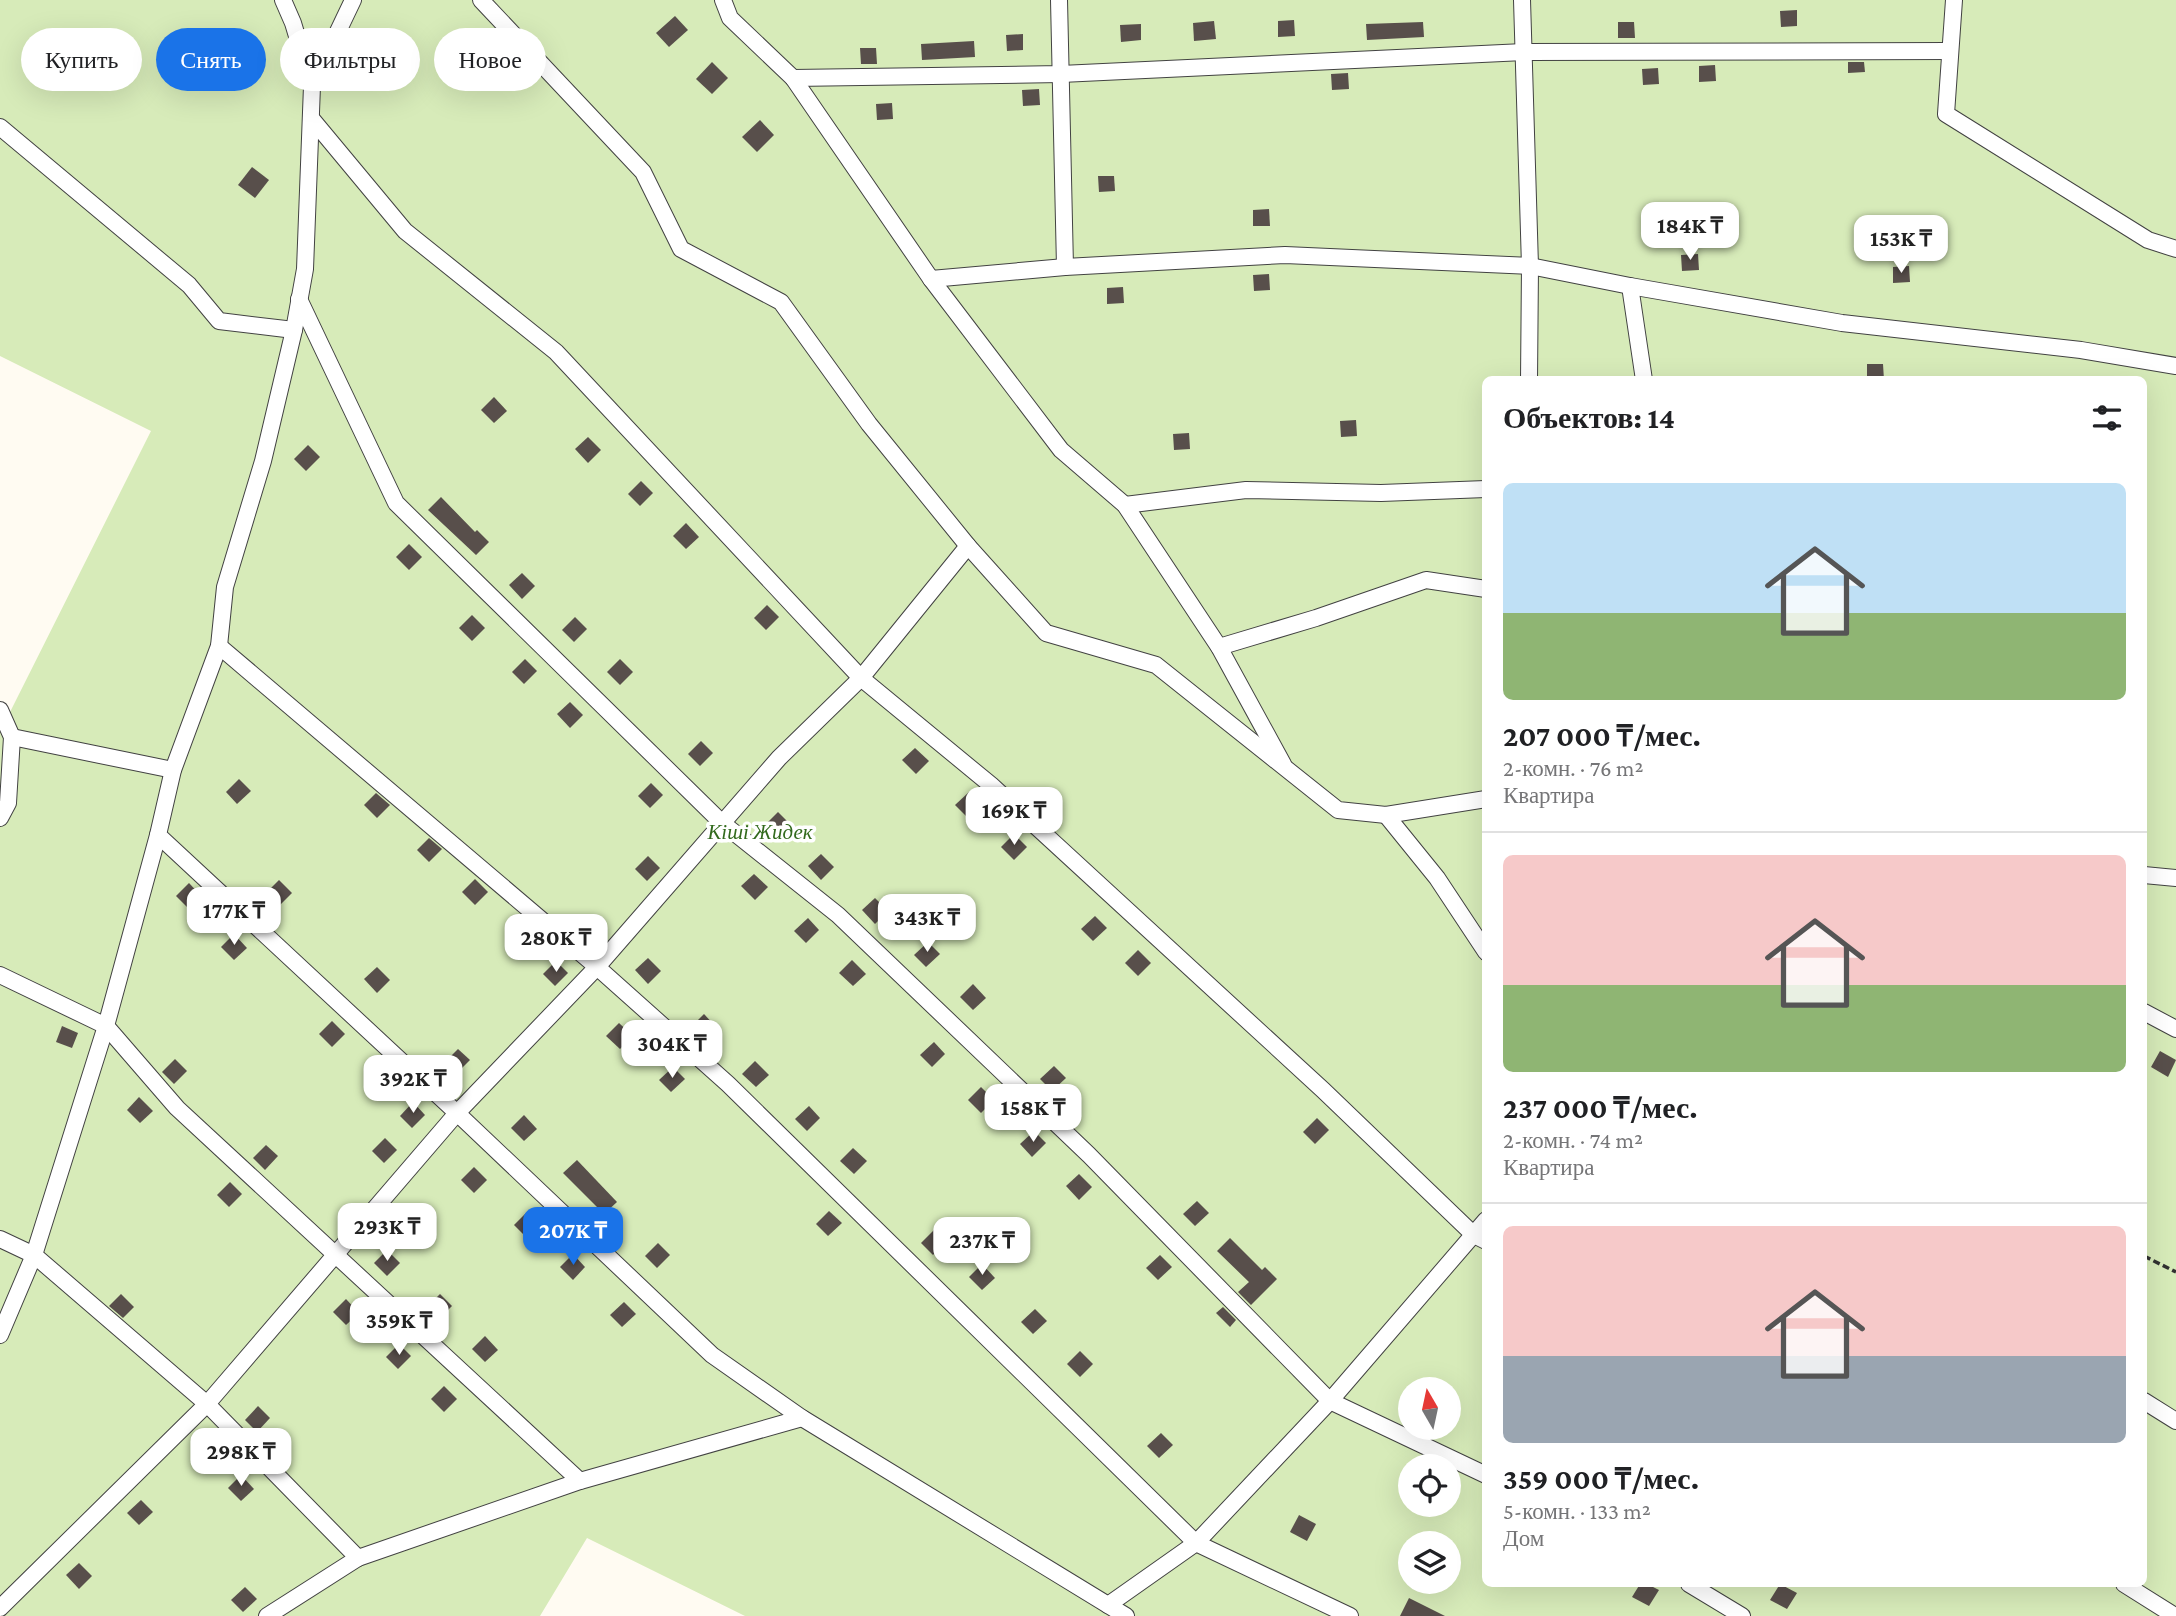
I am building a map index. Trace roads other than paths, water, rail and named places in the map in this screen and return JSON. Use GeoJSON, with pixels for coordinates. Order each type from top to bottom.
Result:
{"type":"FeatureCollection","features":[{"type":"Feature","properties":{"kind":"street"},"geometry":{"type":"LineString","coordinates":[[283,0],[295,28]]}},
{"type":"Feature","properties":{"kind":"street"},"geometry":{"type":"LineString","coordinates":[[340,28],[353,0]]}},
{"type":"Feature","properties":{"kind":"street"},"geometry":{"type":"LineString","coordinates":[[481,0],[643,172],[681,250],[781,302],[870,424],[968,546],[1046,633],[1156,665],[1338,810],[1386,815],[1482,800]]}},
{"type":"Feature","properties":{"kind":"street"},"geometry":{"type":"LineString","coordinates":[[723,0],[730,18],[793,78],[931,279],[1061,450],[1125,505],[1219,648],[1287,770]]}},
{"type":"Feature","properties":{"kind":"street"},"geometry":{"type":"LineString","coordinates":[[1059,0],[1065,267]]}},
{"type":"Feature","properties":{"kind":"street"},"geometry":{"type":"LineString","coordinates":[[1522,0],[1530,266],[1529,376]]}},
{"type":"Feature","properties":{"kind":"street"},"geometry":{"type":"LineString","coordinates":[[1954,0],[1946,114],[2148,240],[2176,249]]}},
{"type":"Feature","properties":{"kind":"street"},"geometry":{"type":"LineString","coordinates":[[793,78],[1061,74],[1524,52],[1950,51]]}},
{"type":"Feature","properties":{"kind":"street"},"geometry":{"type":"LineString","coordinates":[[0,1335],[34,1255],[106,1026],[173,770],[219,646],[225,587],[262,461],[294,330],[305,269],[312,91]]}},
{"type":"Feature","properties":{"kind":"street"},"geometry":{"type":"LineString","coordinates":[[311,118],[405,231],[556,352],[861,678],[991,785],[1480,1238],[1196,1543],[1108,1605]]}},
{"type":"Feature","properties":{"kind":"street"},"geometry":{"type":"LineString","coordinates":[[0,127],[189,285],[219,321],[294,330]]}},
{"type":"Feature","properties":{"kind":"street"},"geometry":{"type":"LineString","coordinates":[[931,279],[1065,267],[1285,255],[1530,266],[1842,323],[2081,350],[2176,366]]}},
{"type":"Feature","properties":{"kind":"street"},"geometry":{"type":"LineString","coordinates":[[1630,286],[1643,376]]}},
{"type":"Feature","properties":{"kind":"street"},"geometry":{"type":"LineString","coordinates":[[299,299],[397,503],[721,822],[838,915],[1089,1155],[1329,1401],[1482,1473]]}},
{"type":"Feature","properties":{"kind":"street"},"geometry":{"type":"LineString","coordinates":[[1125,505],[1246,490],[1381,493],[1482,489]]}},
{"type":"Feature","properties":{"kind":"street"},"geometry":{"type":"LineString","coordinates":[[0,1608],[207,1404],[457,1113],[597,967],[779,758],[861,678],[968,546]]}},
{"type":"Feature","properties":{"kind":"street"},"geometry":{"type":"LineString","coordinates":[[1219,648],[1426,580],[1482,588]]}},
{"type":"Feature","properties":{"kind":"street"},"geometry":{"type":"LineString","coordinates":[[219,646],[597,967],[728,1084],[1196,1543],[1350,1616]]}},
{"type":"Feature","properties":{"kind":"street"},"geometry":{"type":"LineString","coordinates":[[0,710],[12,737],[8,803],[0,818]]}},
{"type":"Feature","properties":{"kind":"street"},"geometry":{"type":"LineString","coordinates":[[12,737],[173,770]]}},
{"type":"Feature","properties":{"kind":"street"},"geometry":{"type":"LineString","coordinates":[[1386,815],[1437,878],[1482,946]]}},
{"type":"Feature","properties":{"kind":"street"},"geometry":{"type":"LineString","coordinates":[[158,835],[712,1355],[802,1418],[1126,1616]]}},
{"type":"Feature","properties":{"kind":"street"},"geometry":{"type":"LineString","coordinates":[[2147,875],[2176,878]]}},
{"type":"Feature","properties":{"kind":"street"},"geometry":{"type":"LineString","coordinates":[[0,975],[106,1026],[177,1108],[580,1481]]}},
{"type":"Feature","properties":{"kind":"street"},"geometry":{"type":"LineString","coordinates":[[2147,1014],[2176,1029]]}},
{"type":"Feature","properties":{"kind":"street"},"geometry":{"type":"LineString","coordinates":[[0,1239],[34,1255],[207,1404],[358,1558]]}},
{"type":"Feature","properties":{"kind":"street"},"geometry":{"type":"LineString","coordinates":[[2147,1403],[2176,1421]]}},
{"type":"Feature","properties":{"kind":"street"},"geometry":{"type":"LineString","coordinates":[[268,1616],[358,1558],[580,1481],[802,1418]]}},
{"type":"Feature","properties":{"kind":"street"},"geometry":{"type":"LineString","coordinates":[[1694,1587],[1742,1616]]}},
{"type":"Feature","properties":{"kind":"street"},"geometry":{"type":"LineString","coordinates":[[2129,1587],[2175,1616]]}},
{"type":"Feature","properties":{"kind":"park label","name":"Кіші Жидек"},"geometry":{"type":"Point","coordinates":[760,832]}}]}
